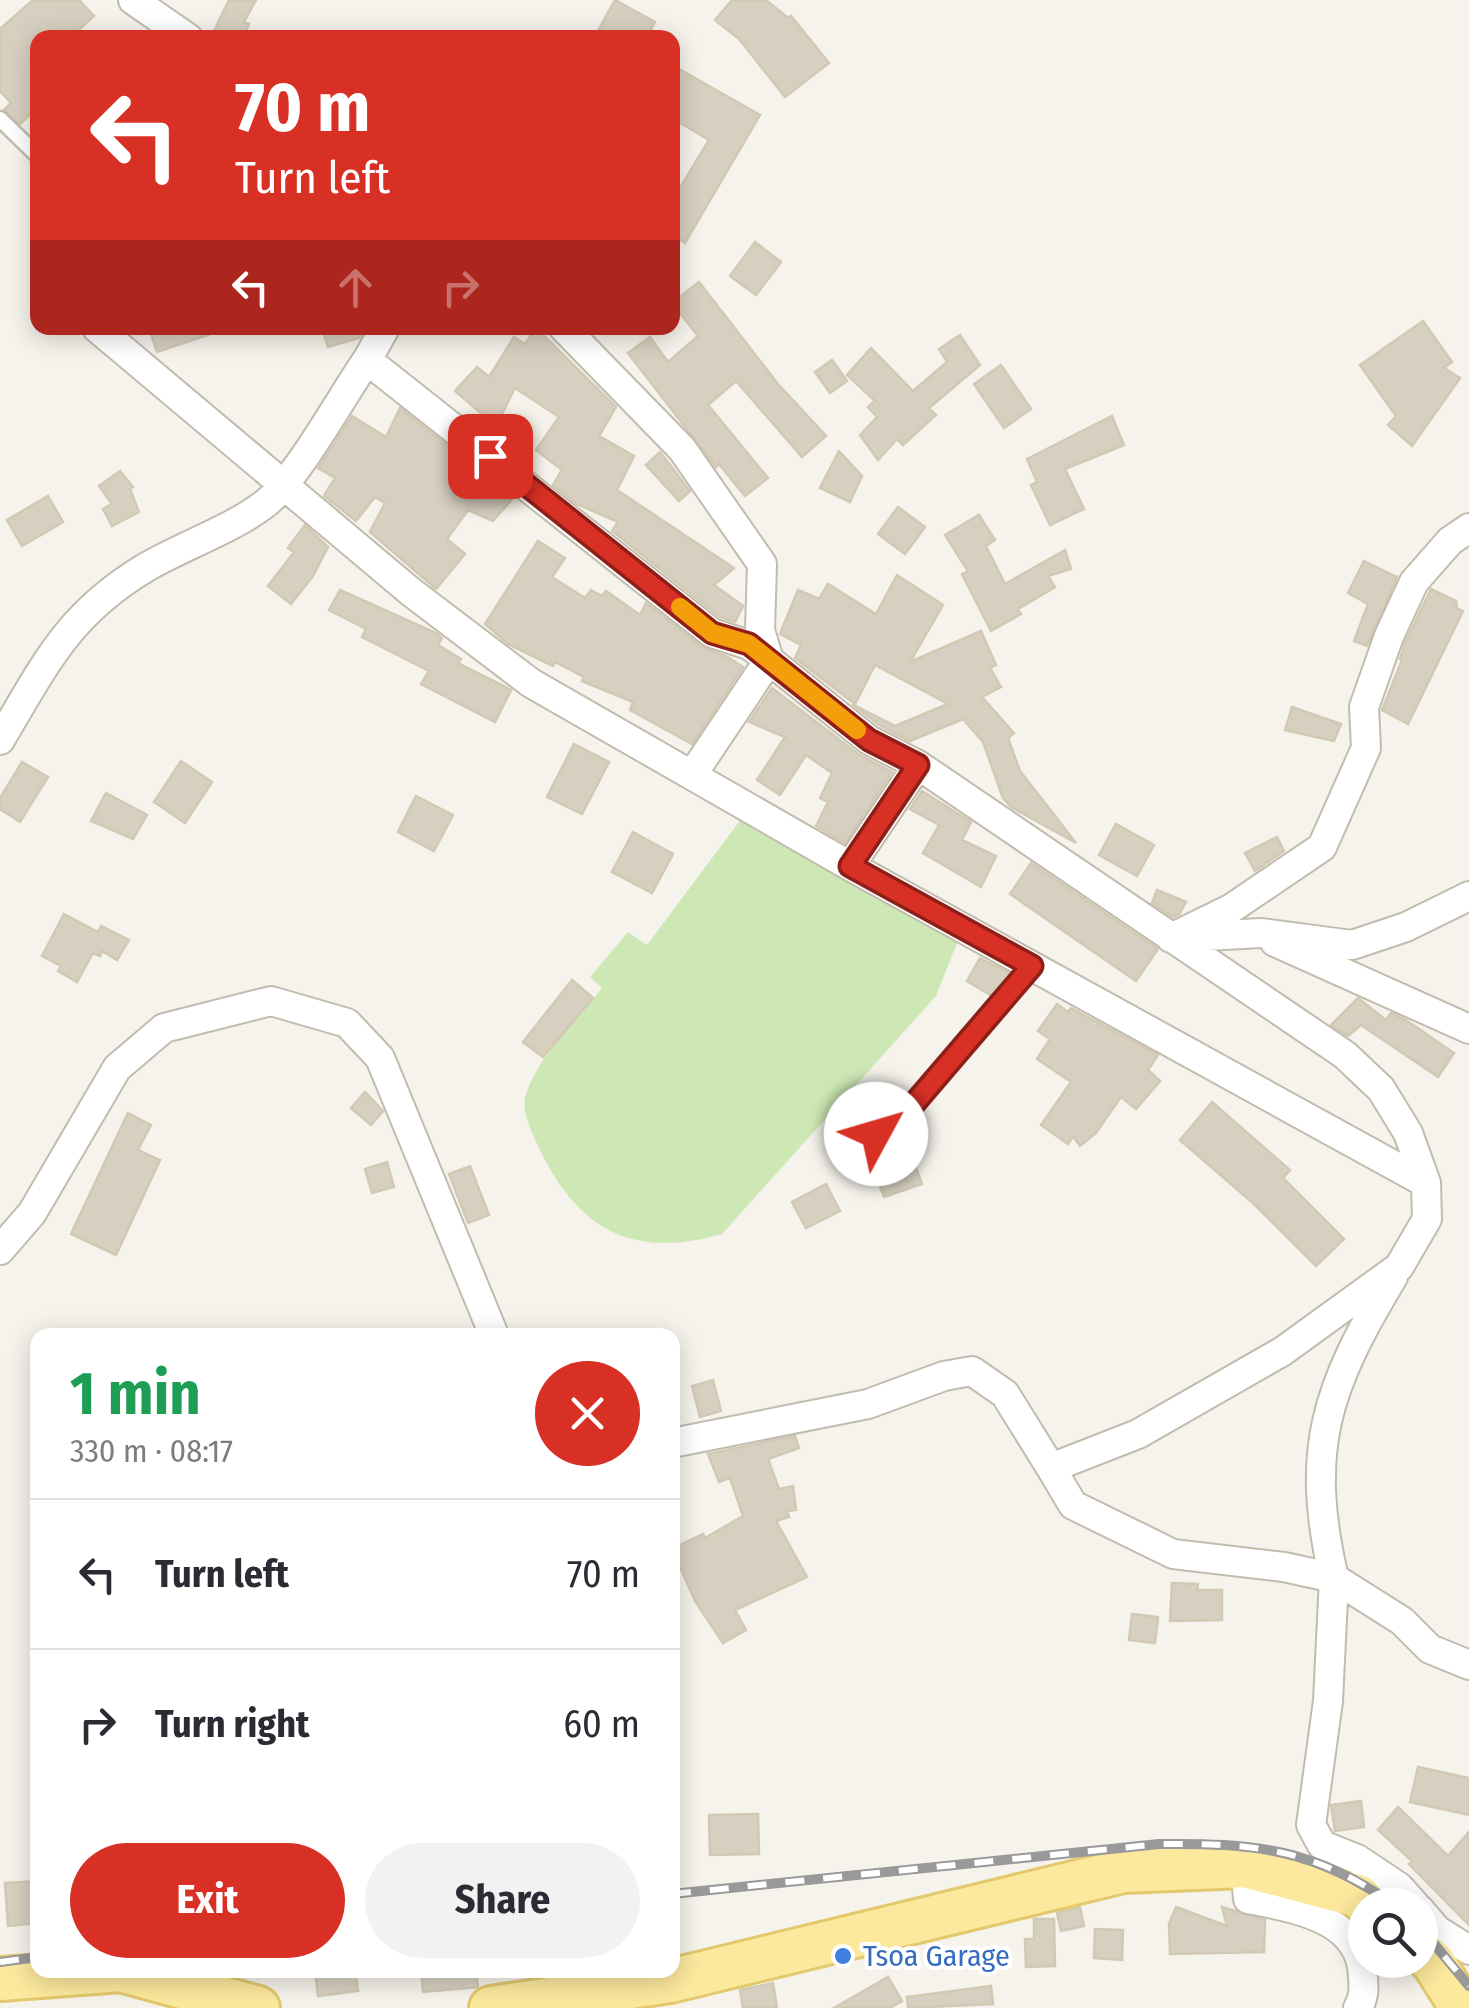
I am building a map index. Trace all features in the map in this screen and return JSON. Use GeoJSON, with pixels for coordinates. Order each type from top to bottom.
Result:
{"type":"FeatureCollection","features":[{"type":"Feature","properties":{"kind":"main road"},"geometry":{"type":"LineString","coordinates":[[490,2008],[670,1981],[1123,1870],[1245,1866],[1348,1893]]}},
{"type":"Feature","properties":{"kind":"main road"},"geometry":{"type":"LineString","coordinates":[[1438,1970],[1462,2008]]}},
{"type":"Feature","properties":{"kind":"main road"},"geometry":{"type":"LineString","coordinates":[[0,1979],[30,1977]]}},
{"type":"Feature","properties":{"kind":"main road"},"geometry":{"type":"LineString","coordinates":[[150,1978],[258,2008]]}},
{"type":"Feature","properties":{"kind":"street"},"geometry":{"type":"LineString","coordinates":[[133,0],[176,30]]}},
{"type":"Feature","properties":{"kind":"street"},"geometry":{"type":"LineString","coordinates":[[106,335],[412,592],[531,683],[850,866],[1426,1183]]}},
{"type":"Feature","properties":{"kind":"street"},"geometry":{"type":"LineString","coordinates":[[0,740],[61,637],[81,615],[143,570],[265,503],[284,482],[381,335]]}},
{"type":"Feature","properties":{"kind":"street"},"geometry":{"type":"LineString","coordinates":[[571,335],[682,449],[762,564],[760,630],[769,660]]}},
{"type":"Feature","properties":{"kind":"street"},"geometry":{"type":"LineString","coordinates":[[367,360],[712,633],[749,644],[869,740],[918,765],[1345,1055],[1381,1089],[1408,1133],[1426,1183],[1427,1219],[1371,1314],[1332,1394],[1320,1444],[1320,1521],[1334,1578],[1328,1700],[1312,1825],[1322,1845],[1357,1860],[1401,1888]]}},
{"type":"Feature","properties":{"kind":"street"},"geometry":{"type":"LineString","coordinates":[[1170,938],[1232,908],[1322,848],[1366,748],[1364,707],[1389,636],[1414,582],[1450,541],[1469,528]]}},
{"type":"Feature","properties":{"kind":"street"},"geometry":{"type":"LineString","coordinates":[[692,775],[769,660]]}},
{"type":"Feature","properties":{"kind":"street"},"geometry":{"type":"LineString","coordinates":[[850,866],[918,765]]}},
{"type":"Feature","properties":{"kind":"street"},"geometry":{"type":"LineString","coordinates":[[1170,938],[1261,932],[1352,945],[1406,928],[1469,896]]}},
{"type":"Feature","properties":{"kind":"street"},"geometry":{"type":"LineString","coordinates":[[1261,932],[1286,949],[1469,1028]]}},
{"type":"Feature","properties":{"kind":"street"},"geometry":{"type":"LineString","coordinates":[[0,1250],[32,1213],[118,1068],[164,1028],[271,1001],[347,1023],[380,1058],[491,1328]]}},
{"type":"Feature","properties":{"kind":"street"},"geometry":{"type":"LineString","coordinates":[[1051,1468],[1138,1434],[1283,1352],[1399,1267]]}},
{"type":"Feature","properties":{"kind":"street"},"geometry":{"type":"LineString","coordinates":[[680,1440],[868,1404],[944,1376],[972,1371],[1005,1394],[1073,1505],[1173,1554],[1284,1567],[1334,1578],[1402,1620],[1430,1649],[1469,1665]]}},
{"type":"Feature","properties":{"kind":"street"},"geometry":{"type":"LineString","coordinates":[[1245,1866],[1248,1898],[1302,1910],[1346,1932],[1363,1964],[1364,1997],[1358,2008]]}},
{"type":"Feature","properties":{"kind":"street"},"geometry":{"type":"LineString","coordinates":[[1438,1931],[1469,1950]]}},
{"type":"Feature","properties":{"kind":"lane"},"geometry":{"type":"LineString","coordinates":[[0,119],[30,148]]}},
{"type":"Feature","properties":{"kind":"lane"},"geometry":{"type":"LineString","coordinates":[[846,1143],[876,1134],[900,1120],[1032,966]]}},
{"type":"Feature","properties":{"kind":"green space"},"geometry":{"type":"Polygon","coordinates":[[[745,814],[959,938],[936,996],[722,1234],[691,1241],[637,1240],[592,1220],[556,1180],[531,1131],[526,1094],[549,1052],[602,988],[590,977],[628,932],[647,945],[745,814]]]}},
{"type":"Feature","properties":{"kind":"building"},"geometry":{"type":"Polygon","coordinates":[[[33,0],[79,0],[94,16],[79,30],[30,30],[30,115],[20,124],[4,110],[11,103],[0,91],[0,29],[33,0]]]}},
{"type":"Feature","properties":{"kind":"building"},"geometry":{"type":"Polygon","coordinates":[[[229,0],[256,0],[244,22],[249,24],[246,30],[214,30],[229,0]]]}},
{"type":"Feature","properties":{"kind":"building"},"geometry":{"type":"Polygon","coordinates":[[[615,0],[655,22],[650,30],[598,30],[615,0]]]}},
{"type":"Feature","properties":{"kind":"building"},"geometry":{"type":"Polygon","coordinates":[[[732,0],[766,0],[788,18],[791,16],[829,63],[785,97],[739,39],[715,20],[732,0]]]}},
{"type":"Feature","properties":{"kind":"building"},"geometry":{"type":"Polygon","coordinates":[[[680,70],[760,115],[685,243],[680,240],[680,188],[709,140],[680,123],[680,70]]]}},
{"type":"Feature","properties":{"kind":"building"},"geometry":{"type":"Polygon","coordinates":[[[755,242],[781,262],[756,295],[730,276],[755,242]]]}},
{"type":"Feature","properties":{"kind":"building"},"geometry":{"type":"Polygon","coordinates":[[[699,282],[778,384],[826,436],[802,457],[736,381],[708,405],[768,478],[745,496],[719,464],[716,467],[628,353],[650,337],[668,362],[698,336],[680,313],[680,297],[699,282]]]}},
{"type":"Feature","properties":{"kind":"building"},"geometry":{"type":"Polygon","coordinates":[[[1423,321],[1452,362],[1444,368],[1460,378],[1412,446],[1388,425],[1396,416],[1360,365],[1423,321]]]}},
{"type":"Feature","properties":{"kind":"building"},"geometry":{"type":"Polygon","coordinates":[[[151,335],[208,335],[157,352],[151,335]]]}},
{"type":"Feature","properties":{"kind":"building"},"geometry":{"type":"Polygon","coordinates":[[[324,335],[361,335],[359,338],[328,347],[324,335]]]}},
{"type":"Feature","properties":{"kind":"building"},"geometry":{"type":"Polygon","coordinates":[[[531,335],[543,335],[616,407],[599,436],[634,456],[617,490],[734,568],[714,585],[743,606],[735,622],[720,617],[612,531],[618,522],[577,504],[553,485],[562,470],[536,450],[559,417],[515,388],[496,426],[455,391],[477,367],[489,377],[514,337],[525,344],[531,335]]]}},
{"type":"Feature","properties":{"kind":"building"},"geometry":{"type":"Polygon","coordinates":[[[960,335],[980,365],[929,408],[936,415],[903,445],[897,439],[878,460],[860,435],[877,417],[868,407],[875,401],[847,375],[871,348],[913,391],[947,362],[939,349],[960,335]]]}},
{"type":"Feature","properties":{"kind":"building"},"geometry":{"type":"Polygon","coordinates":[[[832,360],[847,381],[830,393],[815,372],[832,360]]]}},
{"type":"Feature","properties":{"kind":"building"},"geometry":{"type":"Polygon","coordinates":[[[1001,365],[1031,409],[1004,428],[974,384],[1001,365]]]}},
{"type":"Feature","properties":{"kind":"building"},"geometry":{"type":"Polygon","coordinates":[[[400,408],[513,498],[493,521],[468,510],[447,539],[465,554],[436,589],[370,532],[385,503],[375,497],[356,521],[324,496],[335,478],[318,468],[352,416],[386,437],[400,408]]]}},
{"type":"Feature","properties":{"kind":"building"},"geometry":{"type":"Polygon","coordinates":[[[1112,416],[1124,445],[1065,469],[1084,509],[1050,525],[1031,485],[1037,482],[1027,459],[1112,416]]]}},
{"type":"Feature","properties":{"kind":"building"},"geometry":{"type":"Polygon","coordinates":[[[839,451],[862,476],[850,502],[820,488],[839,451]]]}},
{"type":"Feature","properties":{"kind":"building"},"geometry":{"type":"Polygon","coordinates":[[[660,452],[690,491],[679,501],[646,465],[660,452]]]}},
{"type":"Feature","properties":{"kind":"building"},"geometry":{"type":"Polygon","coordinates":[[[120,471],[133,487],[130,489],[139,512],[112,526],[103,509],[112,504],[99,486],[120,471]]]}},
{"type":"Feature","properties":{"kind":"building"},"geometry":{"type":"Polygon","coordinates":[[[48,496],[63,522],[22,546],[7,520],[48,496]]]}},
{"type":"Feature","properties":{"kind":"building"},"geometry":{"type":"Polygon","coordinates":[[[898,507],[925,527],[905,554],[878,534],[898,507]]]}},
{"type":"Feature","properties":{"kind":"building"},"geometry":{"type":"Polygon","coordinates":[[[979,515],[995,540],[986,546],[1005,584],[1065,550],[1071,569],[1048,576],[1055,587],[991,631],[962,574],[968,571],[945,535],[979,515]]]}},
{"type":"Feature","properties":{"kind":"building"},"geometry":{"type":"Polygon","coordinates":[[[305,525],[328,547],[313,576],[291,604],[268,586],[294,552],[288,548],[305,525]]]}},
{"type":"Feature","properties":{"kind":"building"},"geometry":{"type":"Polygon","coordinates":[[[538,541],[565,558],[552,577],[585,598],[591,590],[602,596],[606,591],[640,615],[646,603],[702,647],[743,667],[692,744],[630,710],[633,702],[582,681],[584,677],[555,662],[553,666],[508,644],[485,624],[538,541]]]}},
{"type":"Feature","properties":{"kind":"building"},"geometry":{"type":"Polygon","coordinates":[[[1364,561],[1397,577],[1367,646],[1354,641],[1368,604],[1348,593],[1364,561]]]}},
{"type":"Feature","properties":{"kind":"building"},"geometry":{"type":"Polygon","coordinates":[[[897,575],[943,605],[910,662],[981,631],[996,665],[990,668],[1001,687],[982,697],[1014,733],[1008,738],[1020,771],[1076,843],[1011,807],[1003,798],[983,742],[963,719],[910,741],[879,725],[852,704],[895,726],[948,704],[875,665],[855,704],[795,658],[801,645],[780,634],[798,590],[819,599],[828,584],[876,614],[897,575]]]}},
{"type":"Feature","properties":{"kind":"building"},"geometry":{"type":"Polygon","coordinates":[[[1431,589],[1456,601],[1457,608],[1463,611],[1408,724],[1382,710],[1405,643],[1431,589]]]}},
{"type":"Feature","properties":{"kind":"building"},"geometry":{"type":"Polygon","coordinates":[[[340,590],[436,633],[442,638],[438,645],[461,659],[458,663],[511,690],[495,722],[421,684],[429,671],[362,637],[366,629],[329,610],[340,590]]]}},
{"type":"Feature","properties":{"kind":"building"},"geometry":{"type":"Polygon","coordinates":[[[772,688],[858,754],[892,772],[845,843],[816,826],[828,802],[820,798],[832,773],[806,755],[780,795],[757,780],[785,737],[749,722],[772,688]]]}},
{"type":"Feature","properties":{"kind":"building"},"geometry":{"type":"Polygon","coordinates":[[[1292,707],[1341,724],[1334,741],[1285,730],[1292,707]]]}},
{"type":"Feature","properties":{"kind":"building"},"geometry":{"type":"Polygon","coordinates":[[[574,744],[609,762],[582,814],[547,797],[574,744]]]}},
{"type":"Feature","properties":{"kind":"building"},"geometry":{"type":"Polygon","coordinates":[[[181,761],[212,782],[185,823],[154,802],[181,761]]]}},
{"type":"Feature","properties":{"kind":"building"},"geometry":{"type":"Polygon","coordinates":[[[22,762],[48,777],[20,822],[0,809],[0,798],[22,762]]]}},
{"type":"Feature","properties":{"kind":"building"},"geometry":{"type":"Polygon","coordinates":[[[922,791],[971,822],[962,840],[996,856],[981,887],[923,853],[939,825],[910,809],[922,791]]]}},
{"type":"Feature","properties":{"kind":"building"},"geometry":{"type":"Polygon","coordinates":[[[106,793],[147,815],[133,839],[91,821],[106,793]]]}},
{"type":"Feature","properties":{"kind":"building"},"geometry":{"type":"Polygon","coordinates":[[[416,796],[453,815],[434,851],[398,832],[416,796]]]}},
{"type":"Feature","properties":{"kind":"building"},"geometry":{"type":"Polygon","coordinates":[[[1116,824],[1154,845],[1137,876],[1099,855],[1116,824]]]}},
{"type":"Feature","properties":{"kind":"building"},"geometry":{"type":"Polygon","coordinates":[[[633,832],[673,854],[652,893],[612,872],[633,832]]]}},
{"type":"Feature","properties":{"kind":"building"},"geometry":{"type":"Polygon","coordinates":[[[1277,837],[1284,851],[1255,871],[1245,853],[1277,837]]]}},
{"type":"Feature","properties":{"kind":"building"},"geometry":{"type":"Polygon","coordinates":[[[1031,863],[1158,949],[1136,981],[1010,894],[1031,863]]]}},
{"type":"Feature","properties":{"kind":"building"},"geometry":{"type":"Polygon","coordinates":[[[1157,890],[1186,902],[1179,915],[1173,917],[1152,903],[1157,890]]]}},
{"type":"Feature","properties":{"kind":"building"},"geometry":{"type":"Polygon","coordinates":[[[64,914],[98,932],[101,926],[129,940],[117,960],[102,951],[100,956],[93,953],[77,982],[58,971],[61,966],[42,956],[64,914]]]}},
{"type":"Feature","properties":{"kind":"building"},"geometry":{"type":"Polygon","coordinates":[[[980,958],[1011,974],[992,996],[967,981],[980,958]]]}},
{"type":"Feature","properties":{"kind":"building"},"geometry":{"type":"Polygon","coordinates":[[[572,980],[593,998],[543,1057],[523,1042],[572,980]]]}},
{"type":"Feature","properties":{"kind":"building"},"geometry":{"type":"Polygon","coordinates":[[[1358,998],[1386,1020],[1391,1013],[1406,1020],[1454,1053],[1438,1077],[1361,1025],[1348,1036],[1331,1025],[1358,998]]]}},
{"type":"Feature","properties":{"kind":"building"},"geometry":{"type":"Polygon","coordinates":[[[1057,1004],[1158,1055],[1148,1070],[1160,1081],[1136,1109],[1121,1097],[1096,1133],[1080,1146],[1073,1136],[1068,1144],[1041,1125],[1071,1082],[1037,1059],[1050,1039],[1038,1031],[1057,1004]]]}},
{"type":"Feature","properties":{"kind":"building"},"geometry":{"type":"Polygon","coordinates":[[[365,1092],[383,1111],[371,1125],[351,1108],[365,1092]]]}},
{"type":"Feature","properties":{"kind":"building"},"geometry":{"type":"Polygon","coordinates":[[[1212,1102],[1290,1170],[1283,1178],[1344,1239],[1316,1266],[1253,1203],[1180,1140],[1212,1102]]]}},
{"type":"Feature","properties":{"kind":"building"},"geometry":{"type":"Polygon","coordinates":[[[128,1113],[151,1125],[138,1150],[160,1160],[116,1255],[71,1234],[128,1113]]]}},
{"type":"Feature","properties":{"kind":"building"},"geometry":{"type":"Polygon","coordinates":[[[908,1146],[922,1184],[884,1197],[870,1159],[908,1146]]]}},
{"type":"Feature","properties":{"kind":"building"},"geometry":{"type":"Polygon","coordinates":[[[387,1162],[394,1187],[372,1193],[365,1169],[387,1162]]]}},
{"type":"Feature","properties":{"kind":"building"},"geometry":{"type":"Polygon","coordinates":[[[470,1166],[489,1215],[468,1223],[449,1174],[470,1166]]]}},
{"type":"Feature","properties":{"kind":"building"},"geometry":{"type":"Polygon","coordinates":[[[826,1184],[840,1211],[806,1228],[792,1202],[826,1184]]]}},
{"type":"Feature","properties":{"kind":"building"},"geometry":{"type":"Polygon","coordinates":[[[713,1380],[721,1411],[700,1417],[692,1386],[713,1380]]]}},
{"type":"Feature","properties":{"kind":"building"},"geometry":{"type":"Polygon","coordinates":[[[795,1436],[799,1448],[768,1459],[779,1489],[793,1486],[796,1510],[787,1511],[789,1517],[776,1521],[807,1577],[735,1610],[746,1630],[723,1643],[695,1601],[680,1567],[680,1545],[703,1534],[705,1538],[743,1516],[730,1478],[719,1482],[708,1454],[795,1436]]]}},
{"type":"Feature","properties":{"kind":"building"},"geometry":{"type":"Polygon","coordinates":[[[1172,1583],[1198,1584],[1197,1590],[1222,1590],[1222,1620],[1170,1621],[1172,1583]]]}},
{"type":"Feature","properties":{"kind":"building"},"geometry":{"type":"Polygon","coordinates":[[[1132,1614],[1158,1617],[1155,1643],[1129,1640],[1132,1614]]]}},
{"type":"Feature","properties":{"kind":"building"},"geometry":{"type":"Polygon","coordinates":[[[1418,1767],[1469,1778],[1469,1815],[1410,1802],[1418,1767]]]}},
{"type":"Feature","properties":{"kind":"building"},"geometry":{"type":"Polygon","coordinates":[[[1361,1801],[1364,1827],[1335,1831],[1331,1805],[1361,1801]]]}},
{"type":"Feature","properties":{"kind":"building"},"geometry":{"type":"Polygon","coordinates":[[[1398,1807],[1448,1856],[1469,1832],[1469,1925],[1438,1893],[1438,1888],[1433,1888],[1409,1864],[1412,1861],[1378,1830],[1398,1807]]]}},
{"type":"Feature","properties":{"kind":"building"},"geometry":{"type":"Polygon","coordinates":[[[758,1814],[759,1854],[710,1855],[709,1815],[758,1814]]]}},
{"type":"Feature","properties":{"kind":"building"},"geometry":{"type":"Polygon","coordinates":[[[30,1881],[30,1924],[8,1926],[5,1883],[30,1881]]]}},
{"type":"Feature","properties":{"kind":"building"},"geometry":{"type":"Polygon","coordinates":[[[1080,1907],[1084,1926],[1061,1931],[1057,1913],[1080,1907]]]}},
{"type":"Feature","properties":{"kind":"building"},"geometry":{"type":"Polygon","coordinates":[[[1176,1907],[1227,1926],[1222,1907],[1265,1920],[1264,1952],[1170,1954],[1169,1924],[1176,1907]]]}},
{"type":"Feature","properties":{"kind":"building"},"geometry":{"type":"Polygon","coordinates":[[[1034,1919],[1054,1919],[1055,1966],[1026,1967],[1025,1939],[1034,1939],[1034,1919]]]}},
{"type":"Feature","properties":{"kind":"building"},"geometry":{"type":"Polygon","coordinates":[[[1095,1929],[1123,1930],[1122,1960],[1094,1958],[1095,1929]]]}},
{"type":"Feature","properties":{"kind":"building"},"geometry":{"type":"Polygon","coordinates":[[[888,1977],[902,2001],[890,2008],[834,2008],[888,1977]]]}},
{"type":"Feature","properties":{"kind":"building"},"geometry":{"type":"Polygon","coordinates":[[[316,1978],[356,1978],[358,1991],[318,1996],[316,1978]]]}},
{"type":"Feature","properties":{"kind":"building"},"geometry":{"type":"Polygon","coordinates":[[[422,1978],[477,1978],[478,1987],[423,1992],[422,1978]]]}},
{"type":"Feature","properties":{"kind":"building"},"geometry":{"type":"Polygon","coordinates":[[[773,1983],[777,2008],[743,2008],[740,1990],[773,1983]]]}},
{"type":"Feature","properties":{"kind":"building"},"geometry":{"type":"Polygon","coordinates":[[[991,1986],[993,2004],[908,2008],[907,1997],[991,1986]]]}},
{"type":"Feature","properties":{"kind":"railway"},"geometry":{"type":"LineString","coordinates":[[680,1893],[1159,1844],[1224,1845],[1282,1853],[1310,1860],[1368,1888]]}},
{"type":"Feature","properties":{"kind":"railway"},"geometry":{"type":"LineString","coordinates":[[1438,1949],[1469,1986]]}},
{"type":"Feature","properties":{"kind":"railway"},"geometry":{"type":"LineString","coordinates":[[0,1962],[30,1958]]}},
{"type":"Feature","properties":{"kind":"slow traffic"},"geometry":{"type":"LineString","coordinates":[[680,607],[712,633],[749,644],[857,730]]}},
{"type":"Feature","properties":{"kind":"place","name":"Tsoa Garage"},"geometry":{"type":"Point","coordinates":[843,1956]}},
{"type":"Feature","properties":{"kind":"route"},"geometry":{"type":"LineString","coordinates":[[490,456],[712,633],[749,644],[869,740],[918,765],[850,866],[1032,966],[900,1120],[876,1134]]}}]}
